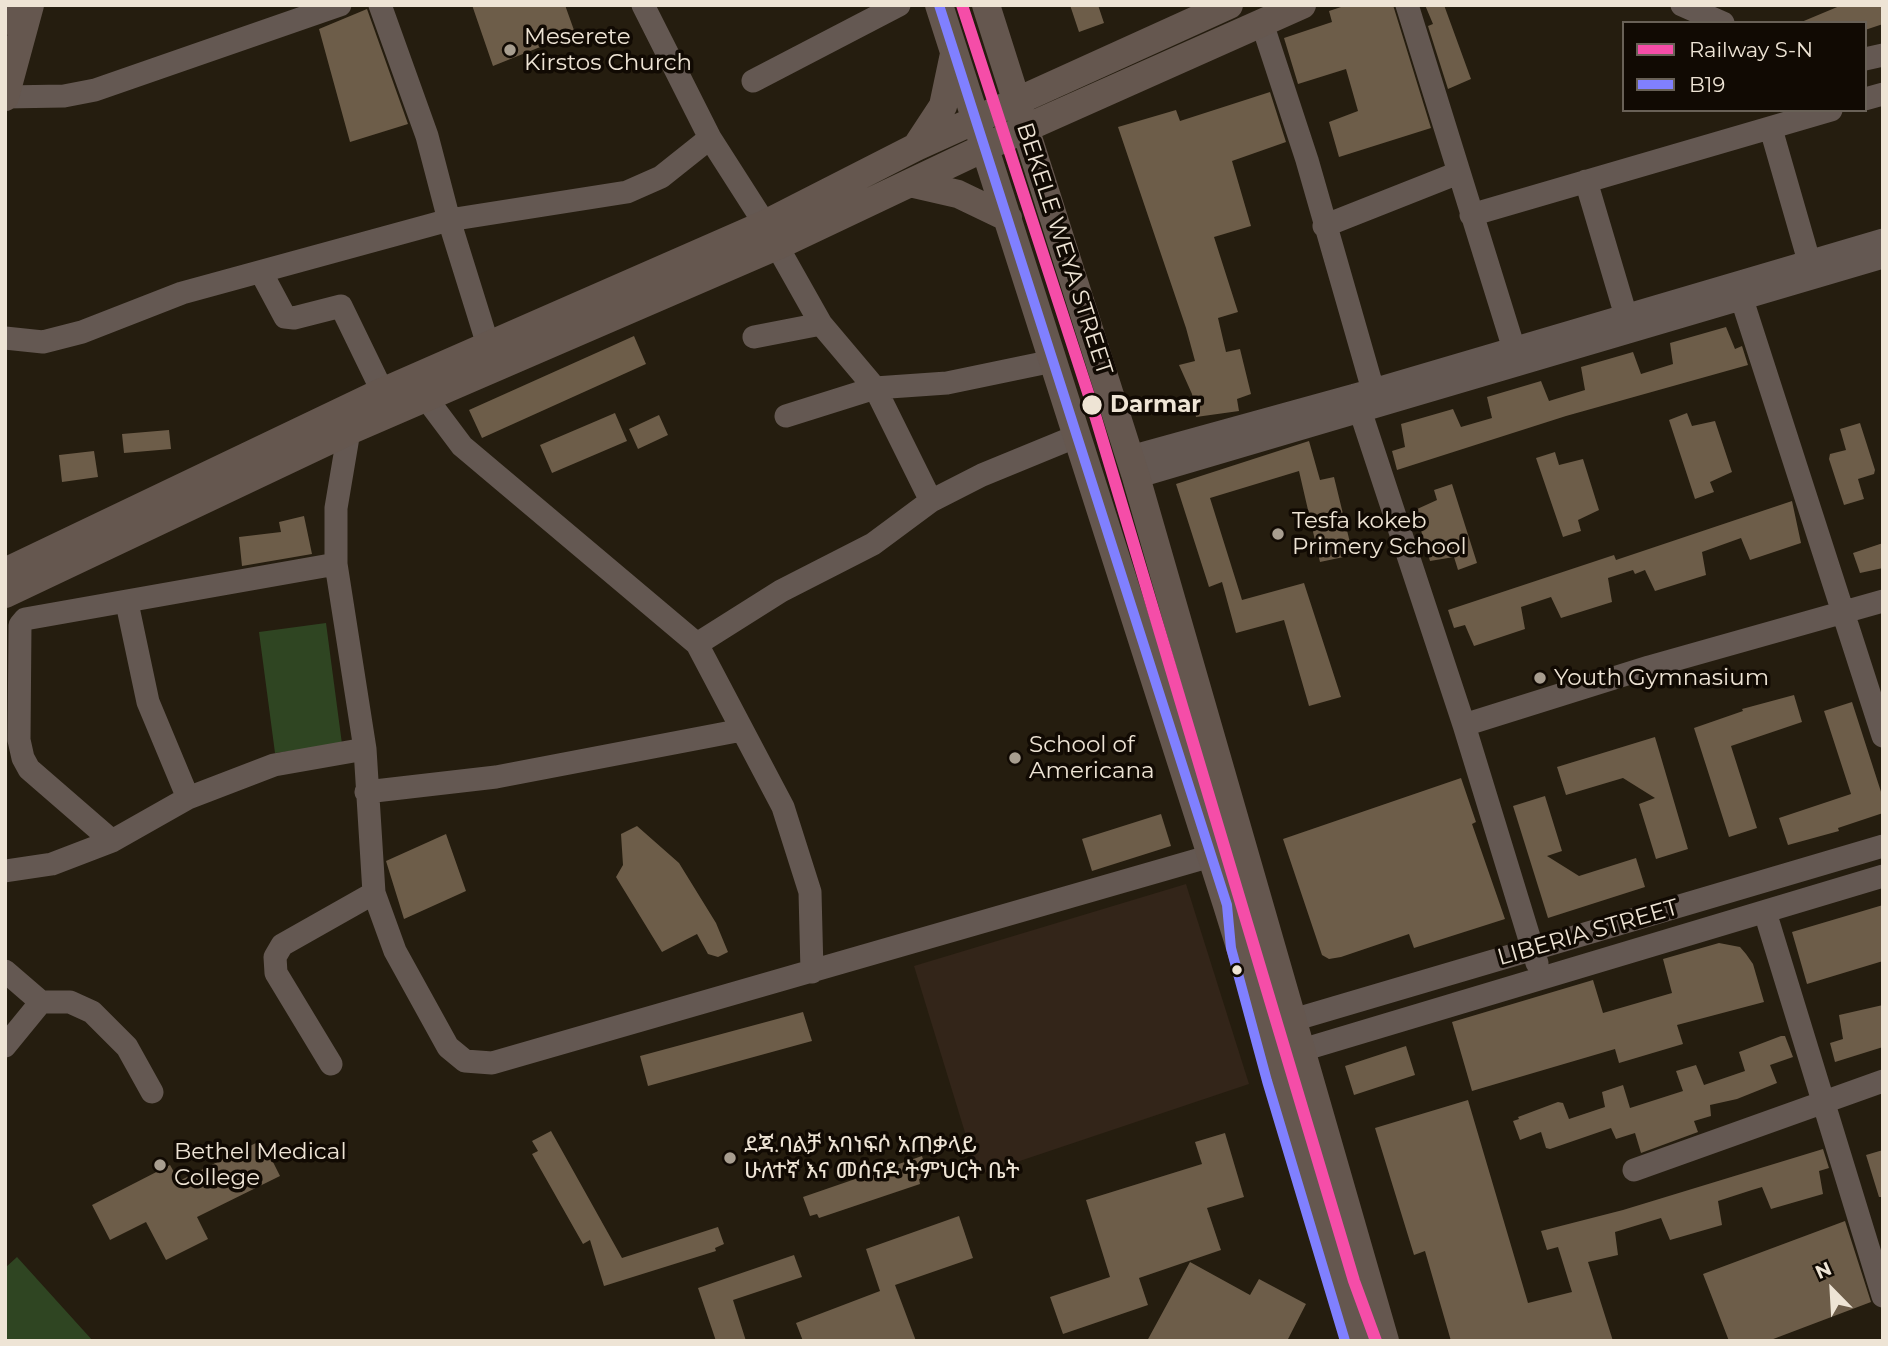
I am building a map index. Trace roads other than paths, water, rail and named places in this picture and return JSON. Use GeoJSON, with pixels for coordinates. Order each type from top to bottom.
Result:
{"type":"FeatureCollection","features":[{"type":"Feature","properties":{"kind":"main road"},"geometry":{"type":"LineString","coordinates":[[5,21],[9,5]]}},
{"type":"Feature","properties":{"kind":"main road"},"geometry":{"type":"LineString","coordinates":[[5,97],[30,5]]}},
{"type":"Feature","properties":{"kind":"main road","name":"BEKELE WEYA STREET"},"geometry":{"type":"LineString","coordinates":[[939,5],[1227,905],[1362,1341]]}},
{"type":"Feature","properties":{"kind":"main road","name":"BEKELE WEYA STREET"},"geometry":{"type":"LineString","coordinates":[[986,5],[1133,467],[1385,1341]]}},
{"type":"Feature","properties":{"kind":"main road"},"geometry":{"type":"LineString","coordinates":[[388,402],[426,398],[771,235],[916,147],[1229,5]]}},
{"type":"Feature","properties":{"kind":"main road"},"geometry":{"type":"LineString","coordinates":[[5,572],[388,402],[488,345],[910,183],[1302,5]]}},
{"type":"Feature","properties":{"kind":"main road"},"geometry":{"type":"LineString","coordinates":[[916,147],[943,106],[954,53]]}},
{"type":"Feature","properties":{"kind":"main road"},"geometry":{"type":"LineString","coordinates":[[910,183],[958,194],[1008,218]]}},
{"type":"Feature","properties":{"kind":"main road"},"geometry":{"type":"LineString","coordinates":[[5,594],[345,421]]}},
{"type":"Feature","properties":{"kind":"main road"},"geometry":{"type":"LineString","coordinates":[[1227,905],[1231,948],[1266,1081],[1345,1341]]}},
{"type":"Feature","properties":{"kind":"main road"},"geometry":{"type":"LineString","coordinates":[[1305,1062],[1356,1183],[1404,1341]]}},
{"type":"Feature","properties":{"kind":"street"},"geometry":{"type":"LineString","coordinates":[[5,97],[64,96],[95,90],[340,5]]}},
{"type":"Feature","properties":{"kind":"street"},"geometry":{"type":"LineString","coordinates":[[380,5],[427,135],[449,220],[488,345]]}},
{"type":"Feature","properties":{"kind":"street"},"geometry":{"type":"LineString","coordinates":[[643,5],[710,138],[771,235],[821,324],[875,388],[931,501]]}},
{"type":"Feature","properties":{"kind":"street"},"geometry":{"type":"LineString","coordinates":[[753,81],[898,5]]}},
{"type":"Feature","properties":{"kind":"street"},"geometry":{"type":"LineString","coordinates":[[1407,5],[1514,349]]}},
{"type":"Feature","properties":{"kind":"street"},"geometry":{"type":"LineString","coordinates":[[1682,5],[1718,21]]}},
{"type":"Feature","properties":{"kind":"street"},"geometry":{"type":"LineString","coordinates":[[1262,23],[1307,160],[1363,399],[1543,979]]}},
{"type":"Feature","properties":{"kind":"street"},"geometry":{"type":"LineString","coordinates":[[1471,215],[1825,112]]}},
{"type":"Feature","properties":{"kind":"street"},"geometry":{"type":"LineString","coordinates":[[1771,129],[1809,261]]}},
{"type":"Feature","properties":{"kind":"street"},"geometry":{"type":"LineString","coordinates":[[5,338],[43,342],[82,332],[182,293],[262,274],[449,220],[627,192],[661,177],[710,138]]}},
{"type":"Feature","properties":{"kind":"street"},"geometry":{"type":"LineString","coordinates":[[1324,226],[1458,173]]}},
{"type":"Feature","properties":{"kind":"street"},"geometry":{"type":"LineString","coordinates":[[1586,181],[1626,316]]}},
{"type":"Feature","properties":{"kind":"street"},"geometry":{"type":"LineString","coordinates":[[1133,467],[1740,290],[1809,261],[1883,240]]}},
{"type":"Feature","properties":{"kind":"street"},"geometry":{"type":"LineString","coordinates":[[1363,399],[1514,349],[1626,316],[1883,257]]}},
{"type":"Feature","properties":{"kind":"street"},"geometry":{"type":"LineString","coordinates":[[262,274],[285,317],[294,318],[341,306],[388,402]]}},
{"type":"Feature","properties":{"kind":"street"},"geometry":{"type":"LineString","coordinates":[[1740,290],[1883,736]]}},
{"type":"Feature","properties":{"kind":"street"},"geometry":{"type":"LineString","coordinates":[[754,337],[821,324]]}},
{"type":"Feature","properties":{"kind":"street"},"geometry":{"type":"LineString","coordinates":[[786,416],[875,388],[947,383],[1053,361]]}},
{"type":"Feature","properties":{"kind":"street"},"geometry":{"type":"LineString","coordinates":[[426,398],[463,446],[697,644],[783,807],[810,892],[812,972]]}},
{"type":"Feature","properties":{"kind":"street"},"geometry":{"type":"LineString","coordinates":[[345,421],[336,508],[336,565],[365,749],[374,893],[394,951],[448,1047],[465,1061],[492,1063],[1211,856]]}},
{"type":"Feature","properties":{"kind":"street"},"geometry":{"type":"LineString","coordinates":[[697,644],[780,591],[873,544],[931,501],[982,475],[1077,436]]}},
{"type":"Feature","properties":{"kind":"street"},"geometry":{"type":"LineString","coordinates":[[112,841],[29,769],[23,758],[19,740],[20,625],[25,619],[37,615],[127,603],[336,565]]}},
{"type":"Feature","properties":{"kind":"street"},"geometry":{"type":"LineString","coordinates":[[1464,724],[1650,667],[1883,601]]}},
{"type":"Feature","properties":{"kind":"street"},"geometry":{"type":"LineString","coordinates":[[127,603],[148,702],[188,798]]}},
{"type":"Feature","properties":{"kind":"street"},"geometry":{"type":"LineString","coordinates":[[366,792],[496,777],[742,730]]}},
{"type":"Feature","properties":{"kind":"street"},"geometry":{"type":"LineString","coordinates":[[5,871],[52,864],[112,841],[188,798],[275,765],[365,749]]}},
{"type":"Feature","properties":{"kind":"street","name":"LIBERIA STREET"},"geometry":{"type":"LineString","coordinates":[[1293,1020],[1883,846]]}},
{"type":"Feature","properties":{"kind":"street"},"geometry":{"type":"LineString","coordinates":[[1815,866],[1824,894]]}},
{"type":"Feature","properties":{"kind":"street","name":"LIBERIA STREET"},"geometry":{"type":"LineString","coordinates":[[1305,1062],[1543,979],[1883,876]]}},
{"type":"Feature","properties":{"kind":"street"},"geometry":{"type":"LineString","coordinates":[[331,1064],[276,973],[275,957],[282,945],[374,893]]}},
{"type":"Feature","properties":{"kind":"street"},"geometry":{"type":"LineString","coordinates":[[1765,912],[1883,1296]]}},
{"type":"Feature","properties":{"kind":"street"},"geometry":{"type":"LineString","coordinates":[[5,971],[41,1002],[70,1002],[92,1012],[127,1047],[152,1092]]}},
{"type":"Feature","properties":{"kind":"street"},"geometry":{"type":"LineString","coordinates":[[5,1046],[41,1002]]}},
{"type":"Feature","properties":{"kind":"street"},"geometry":{"type":"LineString","coordinates":[[1634,1170],[1883,1081]]}},
{"type":"Feature","properties":{"kind":"rail line","name":"S-N"},"geometry":{"type":"LineString","coordinates":[[962,5],[1092,405],[1354,1281],[1376,1341]]}},
{"type":"Feature","properties":{"kind":"place","name":"Meserete Kirstos Church"},"geometry":{"type":"Point","coordinates":[510,50]}},
{"type":"Feature","properties":{"kind":"place","name":"Darmar"},"geometry":{"type":"Point","coordinates":[1092,405]}},
{"type":"Feature","properties":{"kind":"place","name":"Tesfa kokeb Primery School"},"geometry":{"type":"Point","coordinates":[1278,534]}},
{"type":"Feature","properties":{"kind":"place","name":"Youth Gymnasium"},"geometry":{"type":"Point","coordinates":[1540,678]}},
{"type":"Feature","properties":{"kind":"place","name":"School of Americana"},"geometry":{"type":"Point","coordinates":[1015,758]}},
{"type":"Feature","properties":{"kind":"place","name":"ደጃ.ባልቻ አባነፍሶ አጠቃላይ ሁለተኛ እና መሰናዶ ትምህርት ቤት"},"geometry":{"type":"Point","coordinates":[730,1158]}},
{"type":"Feature","properties":{"kind":"place","name":"Bethel Medical College"},"geometry":{"type":"Point","coordinates":[160,1165]}}]}
